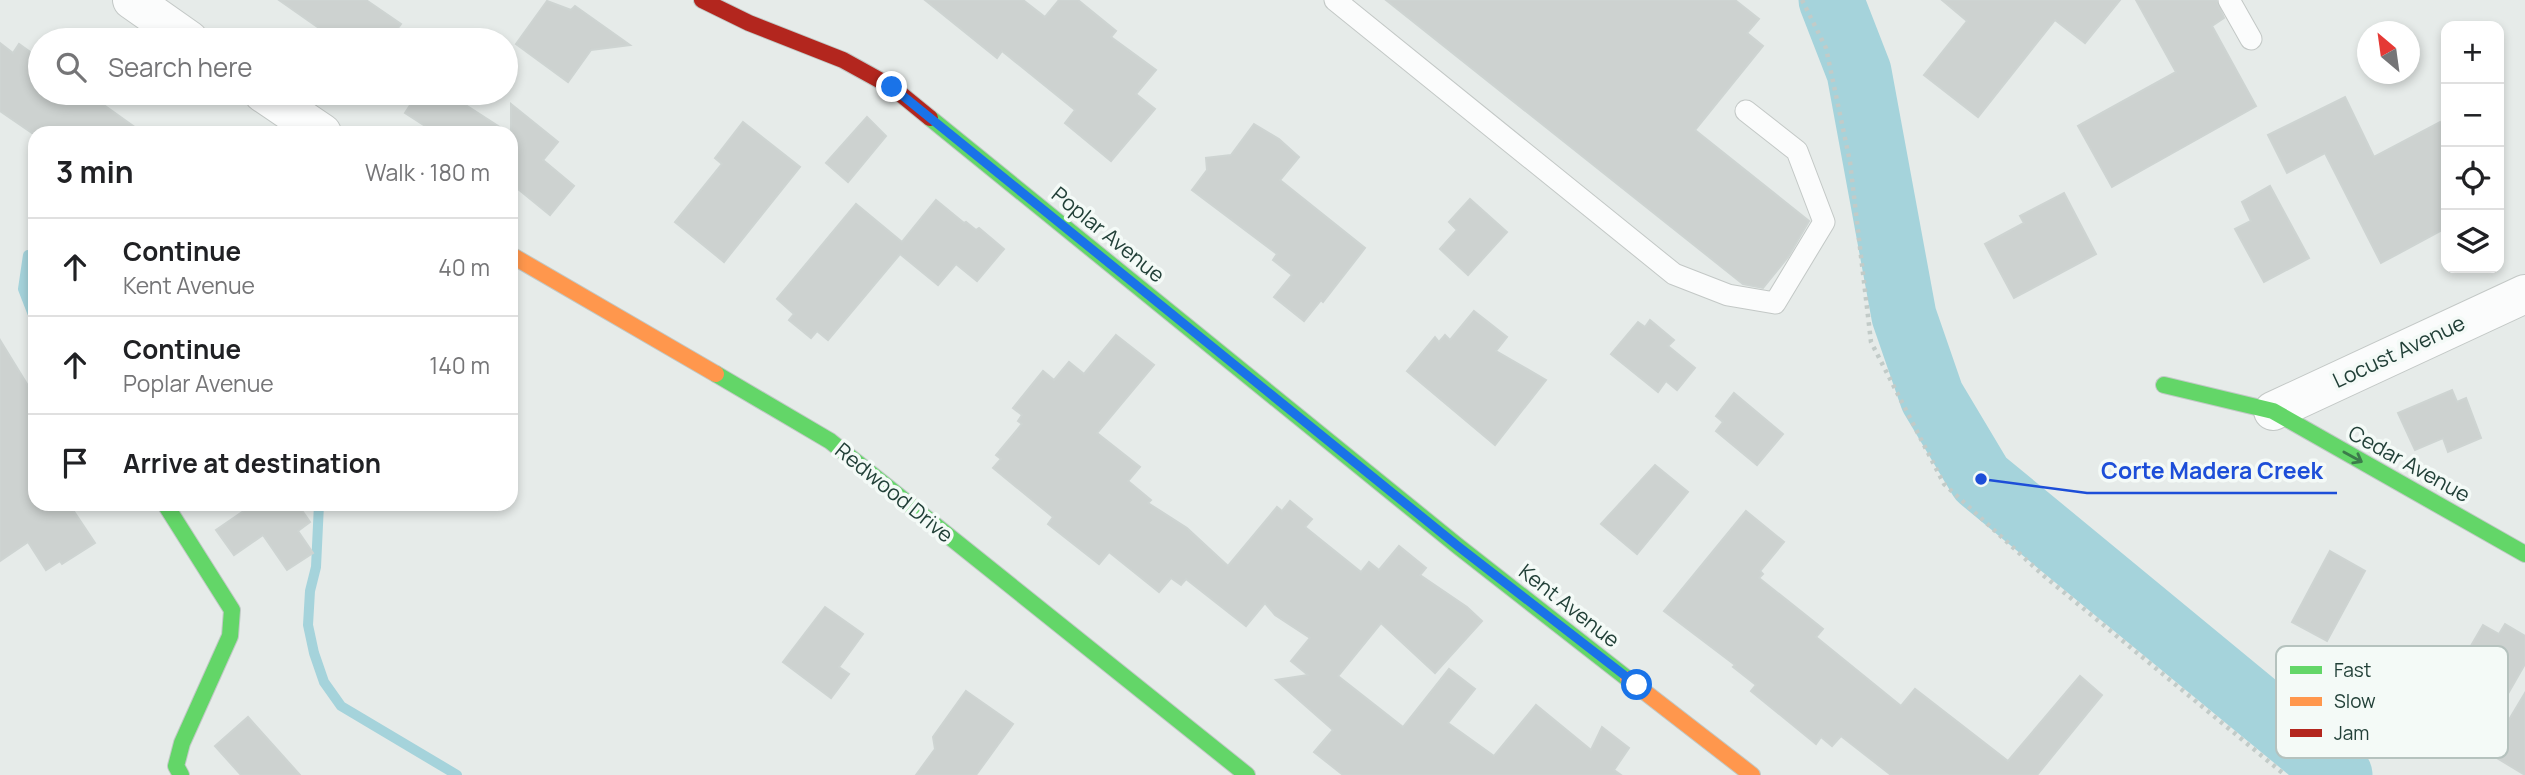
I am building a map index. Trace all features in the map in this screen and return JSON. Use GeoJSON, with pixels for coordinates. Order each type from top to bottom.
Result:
{"type":"FeatureCollection","features":[{"type":"Feature","properties":{"kind":"street"},"geometry":{"type":"LineString","coordinates":[[132,0],[172,28]]}},
{"type":"Feature","properties":{"kind":"street","name":"Poplar Avenue"},"geometry":{"type":"LineString","coordinates":[[702,0],[749,23],[844,60],[892,87],[1459,547]]}},
{"type":"Feature","properties":{"kind":"street"},"geometry":{"type":"LineString","coordinates":[[281,105],[312,126]]}},
{"type":"Feature","properties":{"kind":"street","name":"Redwood Drive"},"geometry":{"type":"LineString","coordinates":[[518,260],[830,441],[1247,775]]}},
{"type":"Feature","properties":{"kind":"street","name":"Locust Avenue"},"geometry":{"type":"LineString","coordinates":[[2273,411],[2525,294]]}},
{"type":"Feature","properties":{"kind":"street","name":"Cedar Avenue"},"geometry":{"type":"LineString","coordinates":[[2164,385],[2273,411],[2525,554]]}},
{"type":"Feature","properties":{"kind":"street"},"geometry":{"type":"LineString","coordinates":[[169,511],[233,610],[230,636],[182,743],[176,765],[181,775]]}},
{"type":"Feature","properties":{"kind":"street","name":"Kent Avenue"},"geometry":{"type":"LineString","coordinates":[[1459,547],[1752,775]]}},
{"type":"Feature","properties":{"kind":"lane"},"geometry":{"type":"LineString","coordinates":[[1335,0],[1674,274],[1728,295],[1775,303],[1824,222],[1797,151],[1746,111]]}},
{"type":"Feature","properties":{"kind":"lane"},"geometry":{"type":"LineString","coordinates":[[2229,0],[2251,39]]}},
{"type":"Feature","properties":{"kind":"path"},"geometry":{"type":"LineString","coordinates":[[1802,0],[1826,48],[1850,162],[1871,342],[1944,484],[2044,576],[2286,775]]}},
{"type":"Feature","properties":{"kind":"building"},"geometry":{"type":"Polygon","coordinates":[[[279,0],[366,0],[401,24],[398,28],[319,28],[279,0]]]}},
{"type":"Feature","properties":{"kind":"building"},"geometry":{"type":"Polygon","coordinates":[[[925,0],[1023,0],[1045,17],[1059,0],[1078,0],[1116,31],[1111,37],[1156,70],[1136,94],[1155,109],[1111,161],[1065,123],[1075,110],[1002,51],[997,58],[925,0]]]}},
{"type":"Feature","properties":{"kind":"building"},"geometry":{"type":"Polygon","coordinates":[[[1386,0],[1735,0],[1759,19],[1747,33],[1763,46],[1695,130],[1809,221],[1788,257],[1763,288],[1743,284],[1386,0]]]}},
{"type":"Feature","properties":{"kind":"building"},"geometry":{"type":"Polygon","coordinates":[[[1942,0],[2120,0],[2085,43],[2055,20],[1978,117],[1924,75],[1967,21],[1942,0]]]}},
{"type":"Feature","properties":{"kind":"building"},"geometry":{"type":"Polygon","coordinates":[[[2136,0],[2216,0],[2224,18],[2212,26],[2256,106],[2112,187],[2078,126],[2176,72],[2136,0]]]}},
{"type":"Feature","properties":{"kind":"building"},"geometry":{"type":"Polygon","coordinates":[[[547,1],[571,10],[575,6],[630,45],[591,50],[568,82],[518,45],[518,41],[547,1]]]}},
{"type":"Feature","properties":{"kind":"building"},"geometry":{"type":"Polygon","coordinates":[[[0,43],[13,53],[19,44],[28,50],[28,105],[104,105],[133,126],[28,126],[28,130],[0,111],[0,43]]]}},
{"type":"Feature","properties":{"kind":"building"},"geometry":{"type":"Polygon","coordinates":[[[2345,97],[2374,157],[2440,122],[2441,231],[2381,263],[2325,153],[2287,173],[2268,135],[2345,97]]]}},
{"type":"Feature","properties":{"kind":"building"},"geometry":{"type":"Polygon","coordinates":[[[410,105],[466,105],[498,126],[425,126],[405,113],[410,105]]]}},
{"type":"Feature","properties":{"kind":"building"},"geometry":{"type":"Polygon","coordinates":[[[512,105],[558,142],[543,160],[574,186],[550,215],[518,189],[518,126],[511,126],[512,105]]]}},
{"type":"Feature","properties":{"kind":"building"},"geometry":{"type":"Polygon","coordinates":[[[867,117],[886,136],[848,182],[826,163],[867,117]]]}},
{"type":"Feature","properties":{"kind":"building"},"geometry":{"type":"Polygon","coordinates":[[[743,122],[800,167],[724,262],[675,222],[722,164],[715,158],[743,122]]]}},
{"type":"Feature","properties":{"kind":"building"},"geometry":{"type":"Polygon","coordinates":[[[1254,124],[1279,139],[1299,157],[1280,180],[1365,248],[1323,302],[1321,300],[1304,321],[1274,297],[1292,275],[1273,260],[1277,254],[1192,190],[1207,170],[1206,158],[1231,155],[1254,124]]]}},
{"type":"Feature","properties":{"kind":"building"},"geometry":{"type":"Polygon","coordinates":[[[2270,186],[2309,258],[2264,282],[2235,229],[2251,221],[2242,202],[2270,186]]]}},
{"type":"Feature","properties":{"kind":"building"},"geometry":{"type":"Polygon","coordinates":[[[2064,193],[2096,254],[2014,298],[1985,244],[2024,223],[2020,216],[2064,193]]]}},
{"type":"Feature","properties":{"kind":"building"},"geometry":{"type":"Polygon","coordinates":[[[1470,199],[1507,232],[1468,275],[1440,249],[1457,230],[1449,222],[1470,199]]]}},
{"type":"Feature","properties":{"kind":"building"},"geometry":{"type":"Polygon","coordinates":[[[936,200],[964,223],[976,230],[979,228],[1004,249],[977,281],[956,264],[938,285],[900,254],[828,340],[817,331],[811,338],[789,320],[794,314],[777,299],[856,204],[902,242],[936,200]]]}},
{"type":"Feature","properties":{"kind":"building"},"geometry":{"type":"Polygon","coordinates":[[[1474,311],[1507,337],[1496,351],[1546,380],[1495,445],[1407,371],[1435,337],[1439,342],[1445,335],[1450,340],[1474,311]]]}},
{"type":"Feature","properties":{"kind":"building"},"geometry":{"type":"Polygon","coordinates":[[[1650,320],[1674,340],[1668,346],[1695,368],[1677,390],[1666,381],[1658,392],[1611,354],[1638,322],[1645,327],[1650,320]]]}},
{"type":"Feature","properties":{"kind":"building"},"geometry":{"type":"Polygon","coordinates":[[[1116,335],[1154,365],[1097,433],[1140,467],[1128,481],[1151,500],[1148,503],[1187,528],[1228,566],[1277,507],[1282,511],[1290,501],[1312,519],[1305,527],[1361,572],[1369,562],[1379,570],[1399,546],[1426,568],[1420,575],[1467,607],[1482,621],[1435,673],[1381,623],[1338,676],[1403,727],[1449,669],[1475,689],[1448,723],[1494,756],[1536,705],[1591,750],[1602,727],[1629,748],[1614,770],[1621,775],[1343,775],[1314,752],[1333,730],[1276,680],[1308,675],[1291,661],[1310,638],[1275,615],[1265,603],[1246,626],[1186,579],[1181,585],[1171,578],[1159,592],[1109,552],[1099,564],[1048,524],[1053,517],[993,468],[1001,459],[996,455],[1022,424],[1018,421],[1022,415],[1013,408],[1043,371],[1054,380],[1069,362],[1084,374],[1116,335]]]}},
{"type":"Feature","properties":{"kind":"building"},"geometry":{"type":"Polygon","coordinates":[[[0,340],[28,386],[28,511],[74,511],[95,543],[62,564],[60,561],[46,570],[28,542],[0,561],[0,340]]]}},
{"type":"Feature","properties":{"kind":"building"},"geometry":{"type":"Polygon","coordinates":[[[2452,390],[2457,402],[2466,398],[2481,438],[2448,452],[2443,438],[2415,450],[2398,413],[2452,390]]]}},
{"type":"Feature","properties":{"kind":"building"},"geometry":{"type":"Polygon","coordinates":[[[1734,393],[1783,434],[1757,465],[1716,431],[1723,422],[1716,416],[1734,393]]]}},
{"type":"Feature","properties":{"kind":"building"},"geometry":{"type":"Polygon","coordinates":[[[1655,465],[1688,492],[1637,554],[1601,524],[1655,465]]]}},
{"type":"Feature","properties":{"kind":"building"},"geometry":{"type":"Polygon","coordinates":[[[244,511],[302,511],[310,522],[298,531],[313,553],[287,570],[263,535],[234,555],[216,530],[244,511]]]}},
{"type":"Feature","properties":{"kind":"building"},"geometry":{"type":"Polygon","coordinates":[[[1746,511],[1784,542],[1760,571],[1763,574],[1759,578],[1823,629],[1816,637],[1901,706],[1915,689],[2008,761],[2080,676],[2102,695],[2037,775],[1891,775],[1841,736],[1832,746],[1821,737],[1816,744],[1751,691],[1756,685],[1733,667],[1735,665],[1664,611],[1746,511]]]}},
{"type":"Feature","properties":{"kind":"building"},"geometry":{"type":"Polygon","coordinates":[[[2330,551],[2365,571],[2327,641],[2292,622],[2330,551]]]}},
{"type":"Feature","properties":{"kind":"building"},"geometry":{"type":"Polygon","coordinates":[[[825,607],[863,634],[839,667],[849,674],[831,698],[783,662],[825,607]]]}},
{"type":"Feature","properties":{"kind":"building"},"geometry":{"type":"Polygon","coordinates":[[[2505,624],[2525,636],[2525,664],[2508,694],[2508,646],[2471,646],[2483,625],[2499,634],[2505,624]]]}},
{"type":"Feature","properties":{"kind":"building"},"geometry":{"type":"Polygon","coordinates":[[[966,691],[1013,724],[976,775],[916,775],[935,749],[933,737],[966,691]]]}},
{"type":"Feature","properties":{"kind":"building"},"geometry":{"type":"Polygon","coordinates":[[[2525,693],[2525,775],[2497,758],[2508,758],[2508,721],[2525,693]]]}},
{"type":"Feature","properties":{"kind":"building"},"geometry":{"type":"Polygon","coordinates":[[[248,717],[300,775],[241,775],[215,746],[248,717]]]}},
{"type":"Feature","properties":{"kind":"waterway"},"geometry":{"type":"LineString","coordinates":[[1831,0],[1859,72],[1904,316],[1932,397],[1981,479],[2276,722]]}},
{"type":"Feature","properties":{"kind":"waterway"},"geometry":{"type":"LineString","coordinates":[[28,255],[23,289],[28,302]]}},
{"type":"Feature","properties":{"kind":"waterway"},"geometry":{"type":"LineString","coordinates":[[319,511],[316,567],[310,591],[308,625],[324,682],[341,706],[457,775]]}},
{"type":"Feature","properties":{"kind":"waterway"},"geometry":{"type":"LineString","coordinates":[[2319,758],[2340,775]]}},
{"type":"Feature","properties":{"kind":"traffic: fast"},"geometry":{"type":"LineString","coordinates":[[930,118],[1459,547],[1628,679]]}},
{"type":"Feature","properties":{"kind":"traffic: fast"},"geometry":{"type":"LineString","coordinates":[[716,374],[830,441],[1247,775]]}},
{"type":"Feature","properties":{"kind":"traffic: fast"},"geometry":{"type":"LineString","coordinates":[[2164,385],[2273,411],[2525,554]]}},
{"type":"Feature","properties":{"kind":"traffic: fast"},"geometry":{"type":"LineString","coordinates":[[169,511],[232,610],[230,636],[182,743],[176,766],[181,775]]}},
{"type":"Feature","properties":{"kind":"traffic: slow"},"geometry":{"type":"LineString","coordinates":[[518,259],[716,374]]}},
{"type":"Feature","properties":{"kind":"traffic: slow"},"geometry":{"type":"LineString","coordinates":[[1628,679],[1752,775]]}},
{"type":"Feature","properties":{"kind":"traffic: jam"},"geometry":{"type":"LineString","coordinates":[[702,0],[749,23],[843,60],[892,87],[930,118]]}},
{"type":"Feature","properties":{"kind":"place","name":"Corte Madera Creek"},"geometry":{"type":"Point","coordinates":[1981,479]}},
{"type":"Feature","properties":{"kind":"route"},"geometry":{"type":"LineString","coordinates":[[892,87],[1459,547],[1637,685]]}}]}
